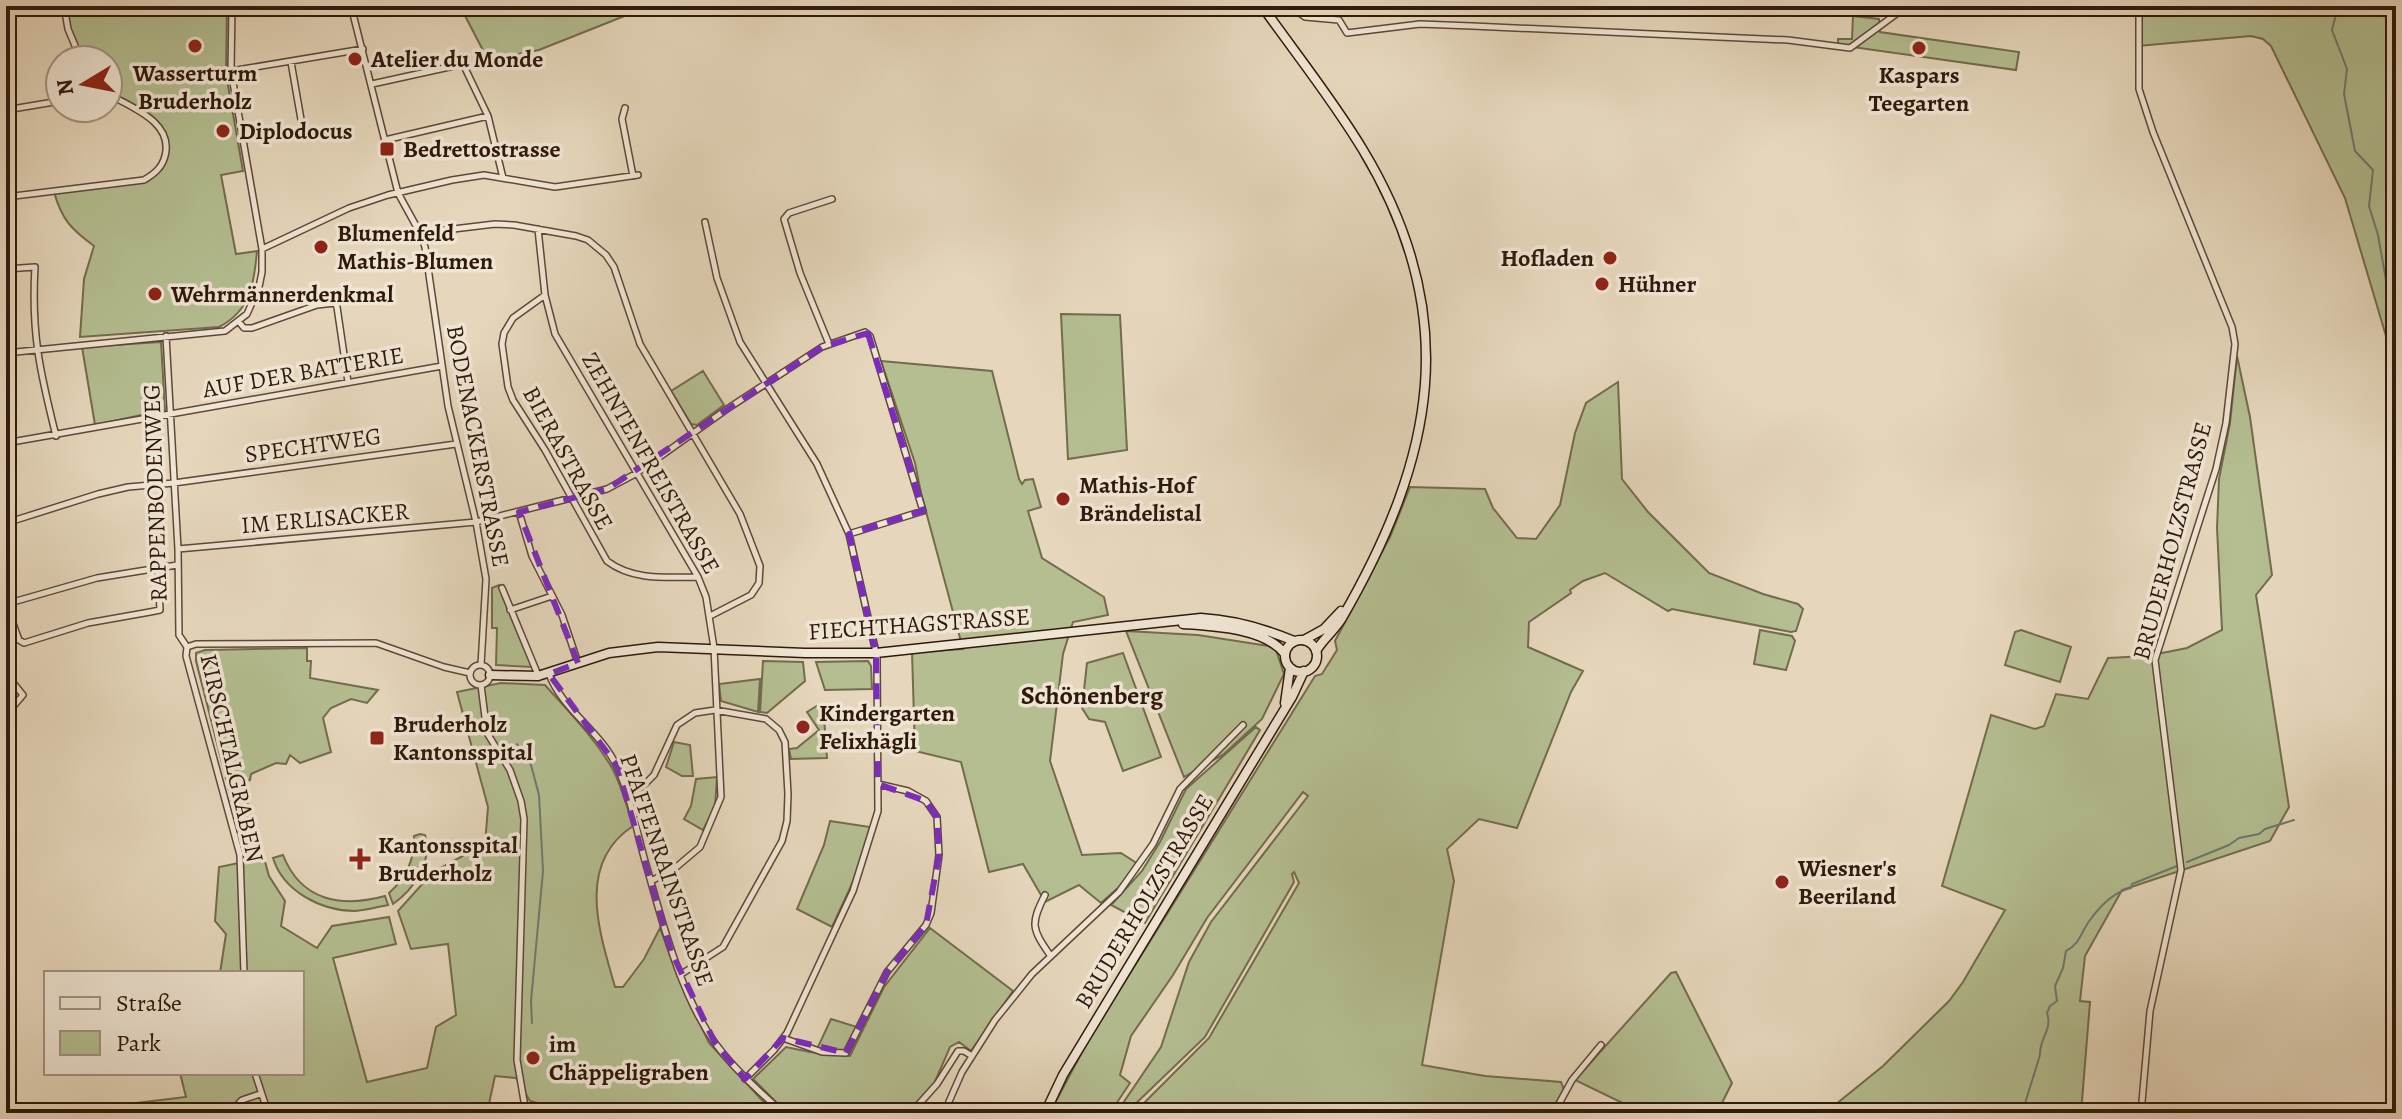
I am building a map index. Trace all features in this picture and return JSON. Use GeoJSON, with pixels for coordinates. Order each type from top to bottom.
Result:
{"type":"FeatureCollection","features":[{"type":"Feature","properties":{"kind":"main road","name":"BRUDERHOLZSTRASSE"},"geometry":{"type":"LineString","coordinates":[[1045,1113],[1063,1075],[1283,712],[1304,671],[1315,663],[1316,651],[1341,620],[1386,532],[1416,451],[1427,370],[1423,302],[1415,266],[1385,190],[1340,113],[1262,6]]}},
{"type":"Feature","properties":{"kind":"main road","name":"BRUDERHOLZSTRASSE"},"geometry":{"type":"LineString","coordinates":[[1304,640],[1324,629],[1352,598]]}},
{"type":"Feature","properties":{"kind":"main road","name":"FIECHTHAGSTRASSE"},"geometry":{"type":"LineString","coordinates":[[490,675],[538,676],[635,649],[876,653],[1183,619],[1229,620],[1256,626],[1294,641]]}},
{"type":"Feature","properties":{"kind":"main road","name":"FIECHTHAGSTRASSE"},"geometry":{"type":"LineString","coordinates":[[1162,623],[1246,632],[1270,641],[1285,654]]}},
{"type":"Feature","properties":{"kind":"main road"},"geometry":{"type":"LineString","coordinates":[[1285,654],[1294,641],[1304,640],[1316,651]]}},
{"type":"Feature","properties":{"kind":"main road","name":"BRUDERHOLZSTRASSE"},"geometry":{"type":"LineString","coordinates":[[1283,712],[1290,668],[1285,654]]}},
{"type":"Feature","properties":{"kind":"main road"},"geometry":{"type":"LineString","coordinates":[[1290,668],[1304,671]]}},
{"type":"Feature","properties":{"kind":"street"},"geometry":{"type":"LineString","coordinates":[[64,6],[74,44]]}},
{"type":"Feature","properties":{"kind":"street"},"geometry":{"type":"LineString","coordinates":[[6,353],[225,331],[247,314],[259,287],[262,249],[231,71],[232,6]]}},
{"type":"Feature","properties":{"kind":"street","name":"BODENACKERSTRASSE"},"geometry":{"type":"LineString","coordinates":[[351,6],[398,193],[420,233],[427,255],[456,444],[476,522],[486,579],[481,665]]}},
{"type":"Feature","properties":{"kind":"street"},"geometry":{"type":"LineString","coordinates":[[1290,6],[1305,17],[1318,20],[1334,18],[1347,33],[1420,24],[1788,40],[1850,48],[1907,6]]}},
{"type":"Feature","properties":{"kind":"street","name":"BRUDERHOLZSTRASSE"},"geometry":{"type":"LineString","coordinates":[[2139,6],[2139,89],[2153,132],[2232,327],[2235,344],[2226,423],[2216,469],[2155,660],[2181,870],[2150,1011],[2141,1113]]}},
{"type":"Feature","properties":{"kind":"street"},"geometry":{"type":"LineString","coordinates":[[231,71],[363,49]]}},
{"type":"Feature","properties":{"kind":"street"},"geometry":{"type":"LineString","coordinates":[[291,62],[303,131],[300,138]]}},
{"type":"Feature","properties":{"kind":"street"},"geometry":{"type":"LineString","coordinates":[[371,85],[463,64],[488,116],[503,178]]}},
{"type":"Feature","properties":{"kind":"street"},"geometry":{"type":"LineString","coordinates":[[6,88],[13,109]]}},
{"type":"Feature","properties":{"kind":"street"},"geometry":{"type":"LineString","coordinates":[[6,110],[44,104]]}},
{"type":"Feature","properties":{"kind":"street"},"geometry":{"type":"LineString","coordinates":[[6,197],[144,180],[153,175],[163,164],[167,150],[164,133],[156,123],[124,104]]}},
{"type":"Feature","properties":{"kind":"street"},"geometry":{"type":"LineString","coordinates":[[262,249],[349,208],[398,193],[484,175],[555,187],[636,176],[622,119],[625,108]]}},
{"type":"Feature","properties":{"kind":"street"},"geometry":{"type":"LineString","coordinates":[[385,140],[488,116]]}},
{"type":"Feature","properties":{"kind":"street"},"geometry":{"type":"LineString","coordinates":[[829,344],[800,273],[784,219],[789,213],[832,199]]}},
{"type":"Feature","properties":{"kind":"street"},"geometry":{"type":"LineString","coordinates":[[705,222],[727,310],[740,342],[815,462],[849,534],[876,653],[878,811],[853,891],[783,1038],[745,1079]]}},
{"type":"Feature","properties":{"kind":"street"},"geometry":{"type":"LineString","coordinates":[[420,233],[495,224],[538,229],[588,240],[606,255],[614,267],[640,344],[745,524],[761,574],[751,595],[710,616]]}},
{"type":"Feature","properties":{"kind":"street","name":"ZEHNTENFREISTRASSE"},"geometry":{"type":"LineString","coordinates":[[538,229],[545,295],[555,334],[698,577],[710,616],[721,797],[700,847],[687,860],[651,881]]}},
{"type":"Feature","properties":{"kind":"street"},"geometry":{"type":"LineString","coordinates":[[6,269],[35,267],[32,312],[36,349],[56,436]]}},
{"type":"Feature","properties":{"kind":"street","name":"BIERASTRASSE"},"geometry":{"type":"LineString","coordinates":[[545,295],[507,324],[502,344],[506,379],[513,400],[573,499],[599,550],[617,569],[634,575],[698,577]]}},
{"type":"Feature","properties":{"kind":"street"},"geometry":{"type":"LineString","coordinates":[[239,322],[244,328],[252,328],[317,305],[335,303],[348,382]]}},
{"type":"Feature","properties":{"kind":"street","name":"IM ERLISACKER"},"geometry":{"type":"LineString","coordinates":[[178,549],[476,522],[608,489],[637,473],[765,384],[829,344],[861,332],[868,333],[923,511],[849,534]]}},
{"type":"Feature","properties":{"kind":"street","name":"RAPPENBODENWEG"},"geometry":{"type":"LineString","coordinates":[[166,336],[178,549],[179,635],[187,647]]}},
{"type":"Feature","properties":{"kind":"street","name":"AUF DER BATTERIE"},"geometry":{"type":"LineString","coordinates":[[6,443],[442,366]]}},
{"type":"Feature","properties":{"kind":"street","name":"SPECHTWEG"},"geometry":{"type":"LineString","coordinates":[[6,523],[128,487],[456,444]]}},
{"type":"Feature","properties":{"kind":"street"},"geometry":{"type":"LineString","coordinates":[[519,512],[532,556],[562,615],[578,663]]}},
{"type":"Feature","properties":{"kind":"street"},"geometry":{"type":"LineString","coordinates":[[158,567],[160,610],[88,623],[24,643],[19,640],[6,604],[97,578],[158,567],[177,565]]}},
{"type":"Feature","properties":{"kind":"street"},"geometry":{"type":"LineString","coordinates":[[502,588],[538,676]]}},
{"type":"Feature","properties":{"kind":"street"},"geometry":{"type":"LineString","coordinates":[[510,610],[552,596]]}},
{"type":"Feature","properties":{"kind":"street"},"geometry":{"type":"LineString","coordinates":[[187,647],[196,644],[270,642],[376,643],[470,673]]}},
{"type":"Feature","properties":{"kind":"street","name":"KIRSCHTALGRABEN"},"geometry":{"type":"LineString","coordinates":[[187,647],[186,656],[240,855],[244,971]]}},
{"type":"Feature","properties":{"kind":"street"},"geometry":{"type":"LineString","coordinates":[[470,673],[475,666],[487,667],[490,675],[488,681],[481,685]]}},
{"type":"Feature","properties":{"kind":"street"},"geometry":{"type":"LineString","coordinates":[[470,673],[474,682],[481,685]]}},
{"type":"Feature","properties":{"kind":"street"},"geometry":{"type":"LineString","coordinates":[[6,674],[23,695],[6,715]]}},
{"type":"Feature","properties":{"kind":"street","name":"PFAFFENRAINSTRASSE"},"geometry":{"type":"LineString","coordinates":[[549,674],[562,698],[601,741],[617,766],[680,975],[713,1040],[745,1079],[783,1113]]}},
{"type":"Feature","properties":{"kind":"street"},"geometry":{"type":"LineString","coordinates":[[481,685],[487,733],[510,770],[524,819],[517,1060],[526,1112],[541,1108],[547,1113]]}},
{"type":"Feature","properties":{"kind":"street"},"geometry":{"type":"LineString","coordinates":[[627,794],[643,786],[654,775],[677,725],[695,713],[715,710],[766,719],[779,730],[785,742],[787,821],[782,841],[723,947],[680,975]]}},
{"type":"Feature","properties":{"kind":"street"},"geometry":{"type":"LineString","coordinates":[[944,1113],[972,1056],[1020,989],[1050,955],[1119,892],[1153,844],[1180,789],[1243,725]]}},
{"type":"Feature","properties":{"kind":"street"},"geometry":{"type":"LineString","coordinates":[[783,1038],[822,1052],[846,1053],[887,972],[926,925],[931,913],[939,855],[937,817],[926,801],[908,791],[878,784]]}},
{"type":"Feature","properties":{"kind":"street"},"geometry":{"type":"LineString","coordinates":[[1045,895],[1033,924],[1036,935],[1050,955]]}},
{"type":"Feature","properties":{"kind":"street"},"geometry":{"type":"LineString","coordinates":[[1554,1113],[1572,1080],[1601,1045]]}},
{"type":"Feature","properties":{"kind":"street"},"geometry":{"type":"LineString","coordinates":[[911,1113],[937,1084],[958,1051],[972,1056]]}},
{"type":"Feature","properties":{"kind":"street"},"geometry":{"type":"LineString","coordinates":[[255,1075],[268,1113]]}},
{"type":"Feature","properties":{"kind":"street"},"geometry":{"type":"LineString","coordinates":[[230,1113],[242,1100],[260,1094]]}},
{"type":"Feature","properties":{"kind":"highlighted area"},"geometry":{"type":"Polygon","coordinates":[[[868,333],[923,511],[849,534],[876,653],[878,784],[926,801],[937,817],[939,855],[926,925],[887,972],[846,1053],[783,1038],[745,1079],[715,1043],[671,951],[617,766],[549,674],[578,663],[519,512],[607,489],[822,347],[868,333]]]}},
{"type":"Feature","properties":{"kind":"green space"},"geometry":{"type":"Polygon","coordinates":[[[67,6],[227,6],[226,74],[243,171],[221,175],[236,254],[257,251],[249,295],[238,313],[219,327],[80,337],[84,279],[94,246],[68,223],[54,192],[144,180],[163,164],[167,150],[156,123],[124,104],[124,44],[73,44],[64,10],[67,6]]]}},
{"type":"Feature","properties":{"kind":"green space"},"geometry":{"type":"Polygon","coordinates":[[[460,6],[657,6],[539,50],[488,60],[460,6]]]}},
{"type":"Feature","properties":{"kind":"green space"},"geometry":{"type":"Polygon","coordinates":[[[2138,6],[2396,6],[2396,336],[2386,336],[2345,198],[2271,46],[2263,39],[2251,36],[2138,46],[2138,6]]]}},
{"type":"Feature","properties":{"kind":"green space"},"geometry":{"type":"Polygon","coordinates":[[[1853,16],[1879,19],[1880,32],[2019,52],[2016,70],[1838,45],[1838,39],[1852,39],[1853,16]]]}},
{"type":"Feature","properties":{"kind":"green space"},"geometry":{"type":"Polygon","coordinates":[[[1061,314],[1120,315],[1127,450],[1068,459],[1061,314]]]}},
{"type":"Feature","properties":{"kind":"green space"},"geometry":{"type":"Polygon","coordinates":[[[161,342],[165,410],[95,425],[82,347],[161,342]]]}},
{"type":"Feature","properties":{"kind":"green space"},"geometry":{"type":"Polygon","coordinates":[[[2237,356],[2250,417],[2272,575],[2256,595],[2289,807],[2270,841],[2122,890],[2085,956],[2080,1001],[2090,1002],[2081,1113],[1825,1113],[1883,1066],[1949,1001],[2005,910],[1942,886],[1991,715],[2035,729],[2044,726],[2056,694],[2088,699],[2108,658],[2147,656],[2187,648],[2222,630],[2217,528],[2219,479],[2230,423],[2237,356]]]}},
{"type":"Feature","properties":{"kind":"green space"},"geometry":{"type":"Polygon","coordinates":[[[881,361],[992,371],[1019,479],[1022,484],[1025,480],[1033,479],[1041,507],[1028,511],[1042,558],[1104,597],[1108,615],[1073,622],[1063,654],[1050,761],[1082,855],[1121,853],[1138,864],[1101,903],[1079,885],[1045,902],[1023,864],[989,872],[961,762],[915,751],[912,652],[963,649],[915,463],[881,361]]]}},
{"type":"Feature","properties":{"kind":"green space"},"geometry":{"type":"Polygon","coordinates":[[[703,371],[724,405],[697,425],[691,424],[671,391],[703,371]]]}},
{"type":"Feature","properties":{"kind":"green space"},"geometry":{"type":"Polygon","coordinates":[[[1618,382],[1622,479],[1648,512],[1709,573],[1798,604],[1803,609],[1796,631],[1791,632],[1672,609],[1668,611],[1605,573],[1583,581],[1529,622],[1528,647],[1583,671],[1571,692],[1517,828],[1479,819],[1447,849],[1454,881],[1422,1065],[1485,1076],[1561,1082],[1564,1090],[1550,1113],[1134,1113],[1209,1038],[1299,883],[1294,872],[1294,882],[1205,1037],[1127,1112],[1117,1112],[1161,1047],[1189,962],[1211,922],[1308,796],[1303,792],[1207,918],[1131,1036],[1120,1075],[1130,1083],[1112,1110],[1059,1113],[1055,1103],[1088,1041],[1315,676],[1322,674],[1337,650],[1335,641],[1390,537],[1410,487],[1485,489],[1493,508],[1517,538],[1536,539],[1560,505],[1575,433],[1586,403],[1618,382]]]}},
{"type":"Feature","properties":{"kind":"green space"},"geometry":{"type":"Polygon","coordinates":[[[499,585],[532,667],[496,665],[497,628],[492,628],[492,588],[499,585]]]}},
{"type":"Feature","properties":{"kind":"green space"},"geometry":{"type":"Polygon","coordinates":[[[1760,630],[1792,636],[1795,641],[1786,670],[1754,664],[1760,630]]]}},
{"type":"Feature","properties":{"kind":"green space"},"geometry":{"type":"Polygon","coordinates":[[[2021,630],[2071,647],[2060,682],[2005,665],[2015,632],[2021,630]]]}},
{"type":"Feature","properties":{"kind":"green space"},"geometry":{"type":"Polygon","coordinates":[[[1126,631],[1198,635],[1275,647],[1284,674],[1262,719],[1224,754],[1184,777],[1126,631]]]}},
{"type":"Feature","properties":{"kind":"green space"},"geometry":{"type":"Polygon","coordinates":[[[307,648],[307,661],[311,661],[310,678],[378,690],[367,703],[351,699],[331,708],[323,718],[331,752],[300,763],[290,755],[286,764],[276,763],[251,774],[250,780],[241,784],[261,844],[256,850],[248,851],[243,845],[196,653],[205,650],[307,648]]]}},
{"type":"Feature","properties":{"kind":"green space"},"geometry":{"type":"Polygon","coordinates":[[[1123,653],[1161,757],[1123,771],[1105,722],[1089,719],[1082,708],[1087,663],[1123,653]]]}},
{"type":"Feature","properties":{"kind":"green space"},"geometry":{"type":"Polygon","coordinates":[[[763,661],[803,662],[805,681],[767,713],[760,712],[763,661]]]}},
{"type":"Feature","properties":{"kind":"green space"},"geometry":{"type":"Polygon","coordinates":[[[868,661],[872,689],[825,690],[816,662],[868,661]]]}},
{"type":"Feature","properties":{"kind":"green space"},"geometry":{"type":"Polygon","coordinates":[[[760,679],[758,712],[721,701],[719,684],[760,679]]]}},
{"type":"Feature","properties":{"kind":"green space"},"geometry":{"type":"Polygon","coordinates":[[[501,683],[545,685],[597,746],[612,768],[633,826],[615,842],[604,860],[598,880],[599,923],[615,987],[623,987],[644,959],[660,928],[678,977],[709,1043],[774,1113],[551,1113],[541,1104],[530,1101],[516,1078],[495,1076],[487,1113],[112,1113],[112,1106],[186,1097],[180,1075],[304,1075],[304,971],[220,971],[226,934],[215,921],[219,867],[264,858],[269,876],[285,901],[281,926],[317,948],[332,926],[389,917],[396,944],[333,958],[367,1082],[427,1068],[436,1027],[456,1015],[448,944],[411,949],[398,911],[433,872],[485,844],[488,807],[457,692],[501,683]]]}},
{"type":"Feature","properties":{"kind":"green space"},"geometry":{"type":"Polygon","coordinates":[[[820,704],[827,758],[791,759],[789,749],[797,748],[819,730],[807,712],[820,704]]]}},
{"type":"Feature","properties":{"kind":"green space"},"geometry":{"type":"Polygon","coordinates":[[[1256,727],[1260,730],[1145,923],[1111,905],[1142,871],[1186,789],[1256,727]]]}},
{"type":"Feature","properties":{"kind":"green space"},"geometry":{"type":"Polygon","coordinates":[[[674,742],[690,745],[693,776],[682,776],[666,767],[674,742]]]}},
{"type":"Feature","properties":{"kind":"green space"},"geometry":{"type":"Polygon","coordinates":[[[717,777],[715,807],[703,830],[684,819],[691,806],[696,779],[717,777]]]}},
{"type":"Feature","properties":{"kind":"green space"},"geometry":{"type":"Polygon","coordinates":[[[830,821],[870,827],[858,871],[832,927],[797,909],[824,845],[830,821]]]}},
{"type":"Feature","properties":{"kind":"green space"},"geometry":{"type":"Polygon","coordinates":[[[425,835],[427,845],[424,865],[408,891],[393,904],[389,893],[405,874],[413,852],[414,836],[425,835]]]}},
{"type":"Feature","properties":{"kind":"green space"},"geometry":{"type":"Polygon","coordinates":[[[283,855],[300,882],[324,897],[353,901],[385,896],[388,905],[355,911],[317,903],[285,880],[273,858],[283,855]]]}},
{"type":"Feature","properties":{"kind":"green space"},"geometry":{"type":"Polygon","coordinates":[[[930,928],[1013,991],[971,1051],[959,1042],[950,1047],[934,1084],[907,1113],[787,1113],[753,1079],[786,1047],[850,1056],[884,987],[930,928]]]}},
{"type":"Feature","properties":{"kind":"green space"},"geometry":{"type":"Polygon","coordinates":[[[1676,972],[1732,1083],[1717,1113],[1643,1113],[1575,1080],[1671,973],[1676,972]]]}},
{"type":"Feature","properties":{"kind":"green space"},"geometry":{"type":"Polygon","coordinates":[[[831,1019],[857,1027],[845,1051],[817,1049],[831,1019]]]}},
{"type":"Feature","properties":{"kind":"waterway"},"geometry":{"type":"LineString","coordinates":[[2338,6],[2332,30],[2347,69],[2344,94],[2355,151],[2373,170],[2369,206],[2386,280],[2396,288]]}},
{"type":"Feature","properties":{"kind":"waterway"},"geometry":{"type":"LineString","coordinates":[[2396,301],[2396,304]]}},
{"type":"Feature","properties":{"kind":"waterway"},"geometry":{"type":"LineString","coordinates":[[517,744],[531,765],[539,795],[543,871],[531,1001],[532,1023]]}},
{"type":"Feature","properties":{"kind":"waterway"},"geometry":{"type":"LineString","coordinates":[[2187,862],[2239,838],[2259,834],[2265,829],[2294,820]]}},
{"type":"Feature","properties":{"kind":"waterway"},"geometry":{"type":"LineString","coordinates":[[2022,1113],[2047,1029],[2047,1013],[2057,1001],[2055,986],[2066,951],[2108,900],[2131,888],[2132,884],[2177,866]]}},
{"type":"Feature","properties":{"kind":"place","name":"Wasserturm Bruderholz"},"geometry":{"type":"Point","coordinates":[195,46]}},
{"type":"Feature","properties":{"kind":"place","name":"Kaspars Teegarten"},"geometry":{"type":"Point","coordinates":[1919,48]}},
{"type":"Feature","properties":{"kind":"place","name":"Atelier du Monde"},"geometry":{"type":"Point","coordinates":[355,59]}},
{"type":"Feature","properties":{"kind":"place","name":"Diplodocus"},"geometry":{"type":"Point","coordinates":[223,131]}},
{"type":"Feature","properties":{"kind":"place","name":"Bedrettostrasse"},"geometry":{"type":"Point","coordinates":[387,149]}},
{"type":"Feature","properties":{"kind":"place","name":"Blumenfeld Mathis-Blumen"},"geometry":{"type":"Point","coordinates":[321,247]}},
{"type":"Feature","properties":{"kind":"place","name":"Hofladen"},"geometry":{"type":"Point","coordinates":[1610,258]}},
{"type":"Feature","properties":{"kind":"place","name":"Hühner"},"geometry":{"type":"Point","coordinates":[1602,284]}},
{"type":"Feature","properties":{"kind":"place","name":"Wehrmännerdenkmal"},"geometry":{"type":"Point","coordinates":[155,294]}},
{"type":"Feature","properties":{"kind":"place","name":"Mathis-Hof Brändelistal"},"geometry":{"type":"Point","coordinates":[1063,499]}},
{"type":"Feature","properties":{"kind":"place","name":"Kindergarten Felixhägli"},"geometry":{"type":"Point","coordinates":[803,727]}},
{"type":"Feature","properties":{"kind":"place","name":"Bruderholz Kantonsspital"},"geometry":{"type":"Point","coordinates":[377,738]}},
{"type":"Feature","properties":{"kind":"place","name":"Kantonsspital Bruderholz"},"geometry":{"type":"Point","coordinates":[360,859]}},
{"type":"Feature","properties":{"kind":"place","name":"Wiesner's Beeriland"},"geometry":{"type":"Point","coordinates":[1782,882]}},
{"type":"Feature","properties":{"kind":"place","name":"im Chäppeligraben"},"geometry":{"type":"Point","coordinates":[533,1058]}},
{"type":"Feature","properties":{"kind":"district","name":"Schönenberg"},"geometry":{"type":"Point","coordinates":[1092,695]}}]}
